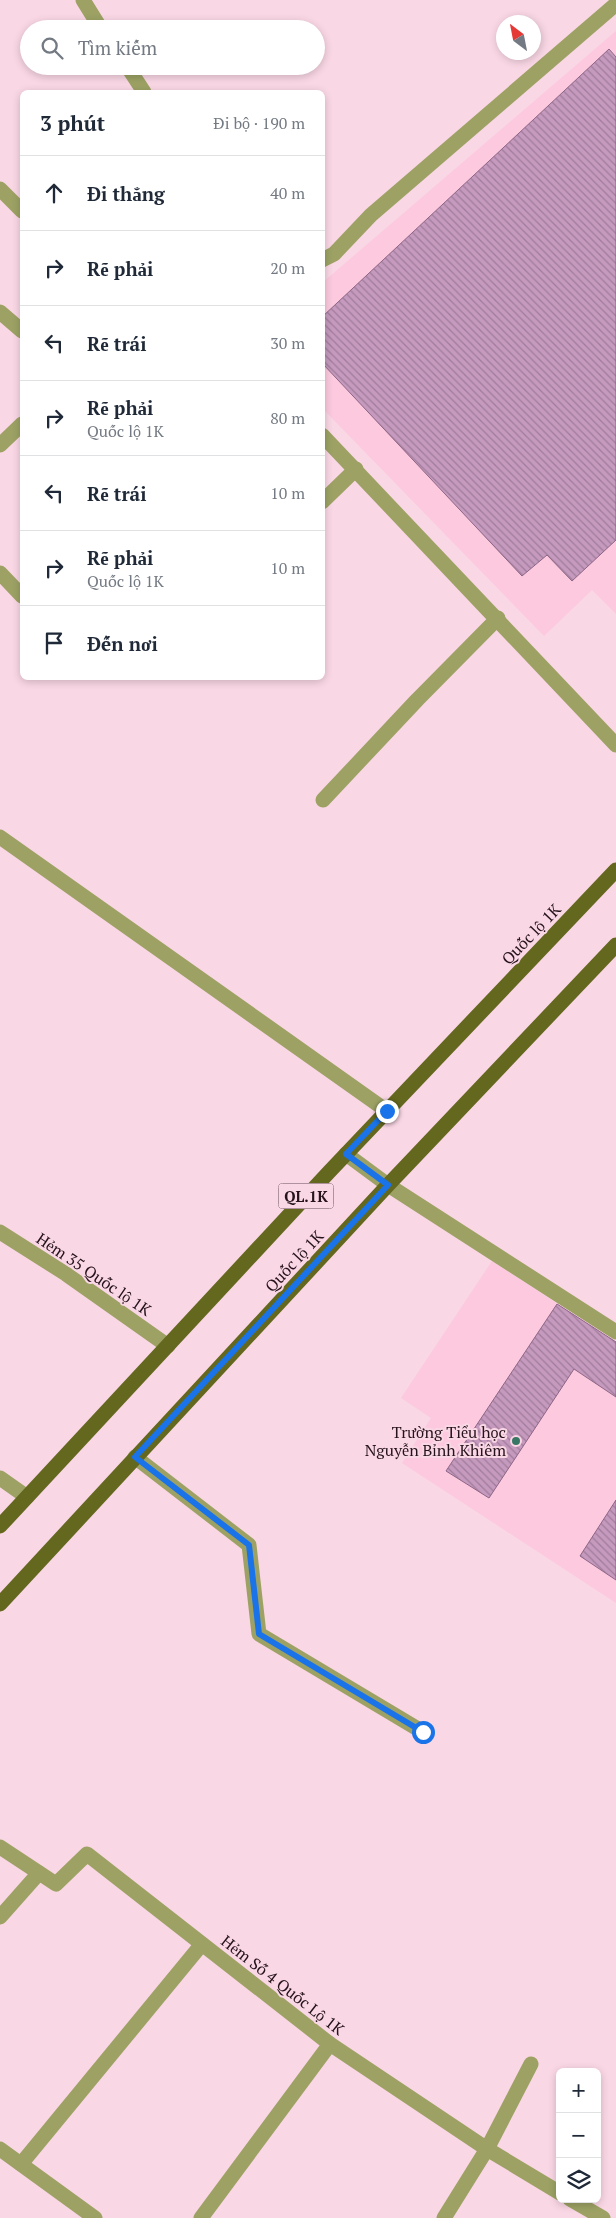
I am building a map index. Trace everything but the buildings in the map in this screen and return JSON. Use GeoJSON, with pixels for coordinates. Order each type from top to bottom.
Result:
{"type":"FeatureCollection","features":[{"type":"Feature","properties":{"kind":"main road","name":"Quốc lộ 1K"},"geometry":{"type":"LineString","coordinates":[[0,1526],[346,1154],[616,870]]}},
{"type":"Feature","properties":{"kind":"main road","name":"Quốc lộ 1K"},"geometry":{"type":"LineString","coordinates":[[0,1604],[388,1185],[616,945]]}},
{"type":"Feature","properties":{"kind":"street"},"geometry":{"type":"LineString","coordinates":[[83,0],[95,20]]}},
{"type":"Feature","properties":{"kind":"street"},"geometry":{"type":"LineString","coordinates":[[325,258],[334,254],[371,215],[616,4]]}},
{"type":"Feature","properties":{"kind":"street"},"geometry":{"type":"LineString","coordinates":[[132,75],[143,90]]}},
{"type":"Feature","properties":{"kind":"street"},"geometry":{"type":"LineString","coordinates":[[0,189],[20,209]]}},
{"type":"Feature","properties":{"kind":"street"},"geometry":{"type":"LineString","coordinates":[[0,312],[20,329]]}},
{"type":"Feature","properties":{"kind":"street"},"geometry":{"type":"LineString","coordinates":[[0,445],[20,426]]}},
{"type":"Feature","properties":{"kind":"street"},"geometry":{"type":"LineString","coordinates":[[325,437],[616,745]]}},
{"type":"Feature","properties":{"kind":"street"},"geometry":{"type":"LineString","coordinates":[[325,499],[356,469]]}},
{"type":"Feature","properties":{"kind":"street"},"geometry":{"type":"LineString","coordinates":[[0,573],[20,594]]}},
{"type":"Feature","properties":{"kind":"street"},"geometry":{"type":"LineString","coordinates":[[323,800],[498,618]]}},
{"type":"Feature","properties":{"kind":"street"},"geometry":{"type":"LineString","coordinates":[[0,837],[387,1111]]}},
{"type":"Feature","properties":{"kind":"street"},"geometry":{"type":"LineString","coordinates":[[346,1154],[388,1185],[616,1332]]}},
{"type":"Feature","properties":{"kind":"street","name":"Hẻm 35 Quốc lộ 1K"},"geometry":{"type":"LineString","coordinates":[[0,1232],[66,1274],[168,1346]]}},
{"type":"Feature","properties":{"kind":"street"},"geometry":{"type":"LineString","coordinates":[[135,1457],[249,1545],[259,1634],[423,1732]]}},
{"type":"Feature","properties":{"kind":"street"},"geometry":{"type":"LineString","coordinates":[[0,1478],[27,1497]]}},
{"type":"Feature","properties":{"kind":"street","name":"Hẻm Số 4 Quốc Lộ 1K"},"geometry":{"type":"LineString","coordinates":[[0,1847],[56,1884],[86,1854],[330,2044],[487,2149],[556,2191]]}},
{"type":"Feature","properties":{"kind":"street"},"geometry":{"type":"LineString","coordinates":[[0,1917],[39,1873]]}},
{"type":"Feature","properties":{"kind":"street"},"geometry":{"type":"LineString","coordinates":[[21,2164],[202,1944]]}},
{"type":"Feature","properties":{"kind":"street"},"geometry":{"type":"LineString","coordinates":[[201,2218],[330,2044]]}},
{"type":"Feature","properties":{"kind":"street"},"geometry":{"type":"LineString","coordinates":[[444,2218],[487,2149],[531,2064]]}},
{"type":"Feature","properties":{"kind":"street"},"geometry":{"type":"LineString","coordinates":[[0,2149],[95,2218]]}},
{"type":"Feature","properties":{"kind":"street"},"geometry":{"type":"LineString","coordinates":[[577,2203],[603,2218]]}},
{"type":"Feature","properties":{"kind":"shaded area"},"geometry":{"type":"Polygon","coordinates":[[[616,31],[616,614],[592,590],[544,636],[325,411],[325,280],[616,31]]]}},
{"type":"Feature","properties":{"kind":"shaded area","name":"Trường Tiểu học Nguyễn Bỉnh Khiêm"},"geometry":{"type":"Polygon","coordinates":[[[492,1261],[616,1342],[616,1603],[402,1463],[431,1418],[401,1398],[492,1261]]]}},
{"type":"Feature","properties":{"kind":"place","name":"Trường Tiểu học Nguyễn Bỉnh Khiêm"},"geometry":{"type":"Point","coordinates":[516,1441]}},
{"type":"Feature","properties":{"kind":"route"},"geometry":{"type":"LineString","coordinates":[[387,1111],[346,1154],[388,1185],[135,1457],[249,1545],[259,1634],[423,1732]]}}]}
